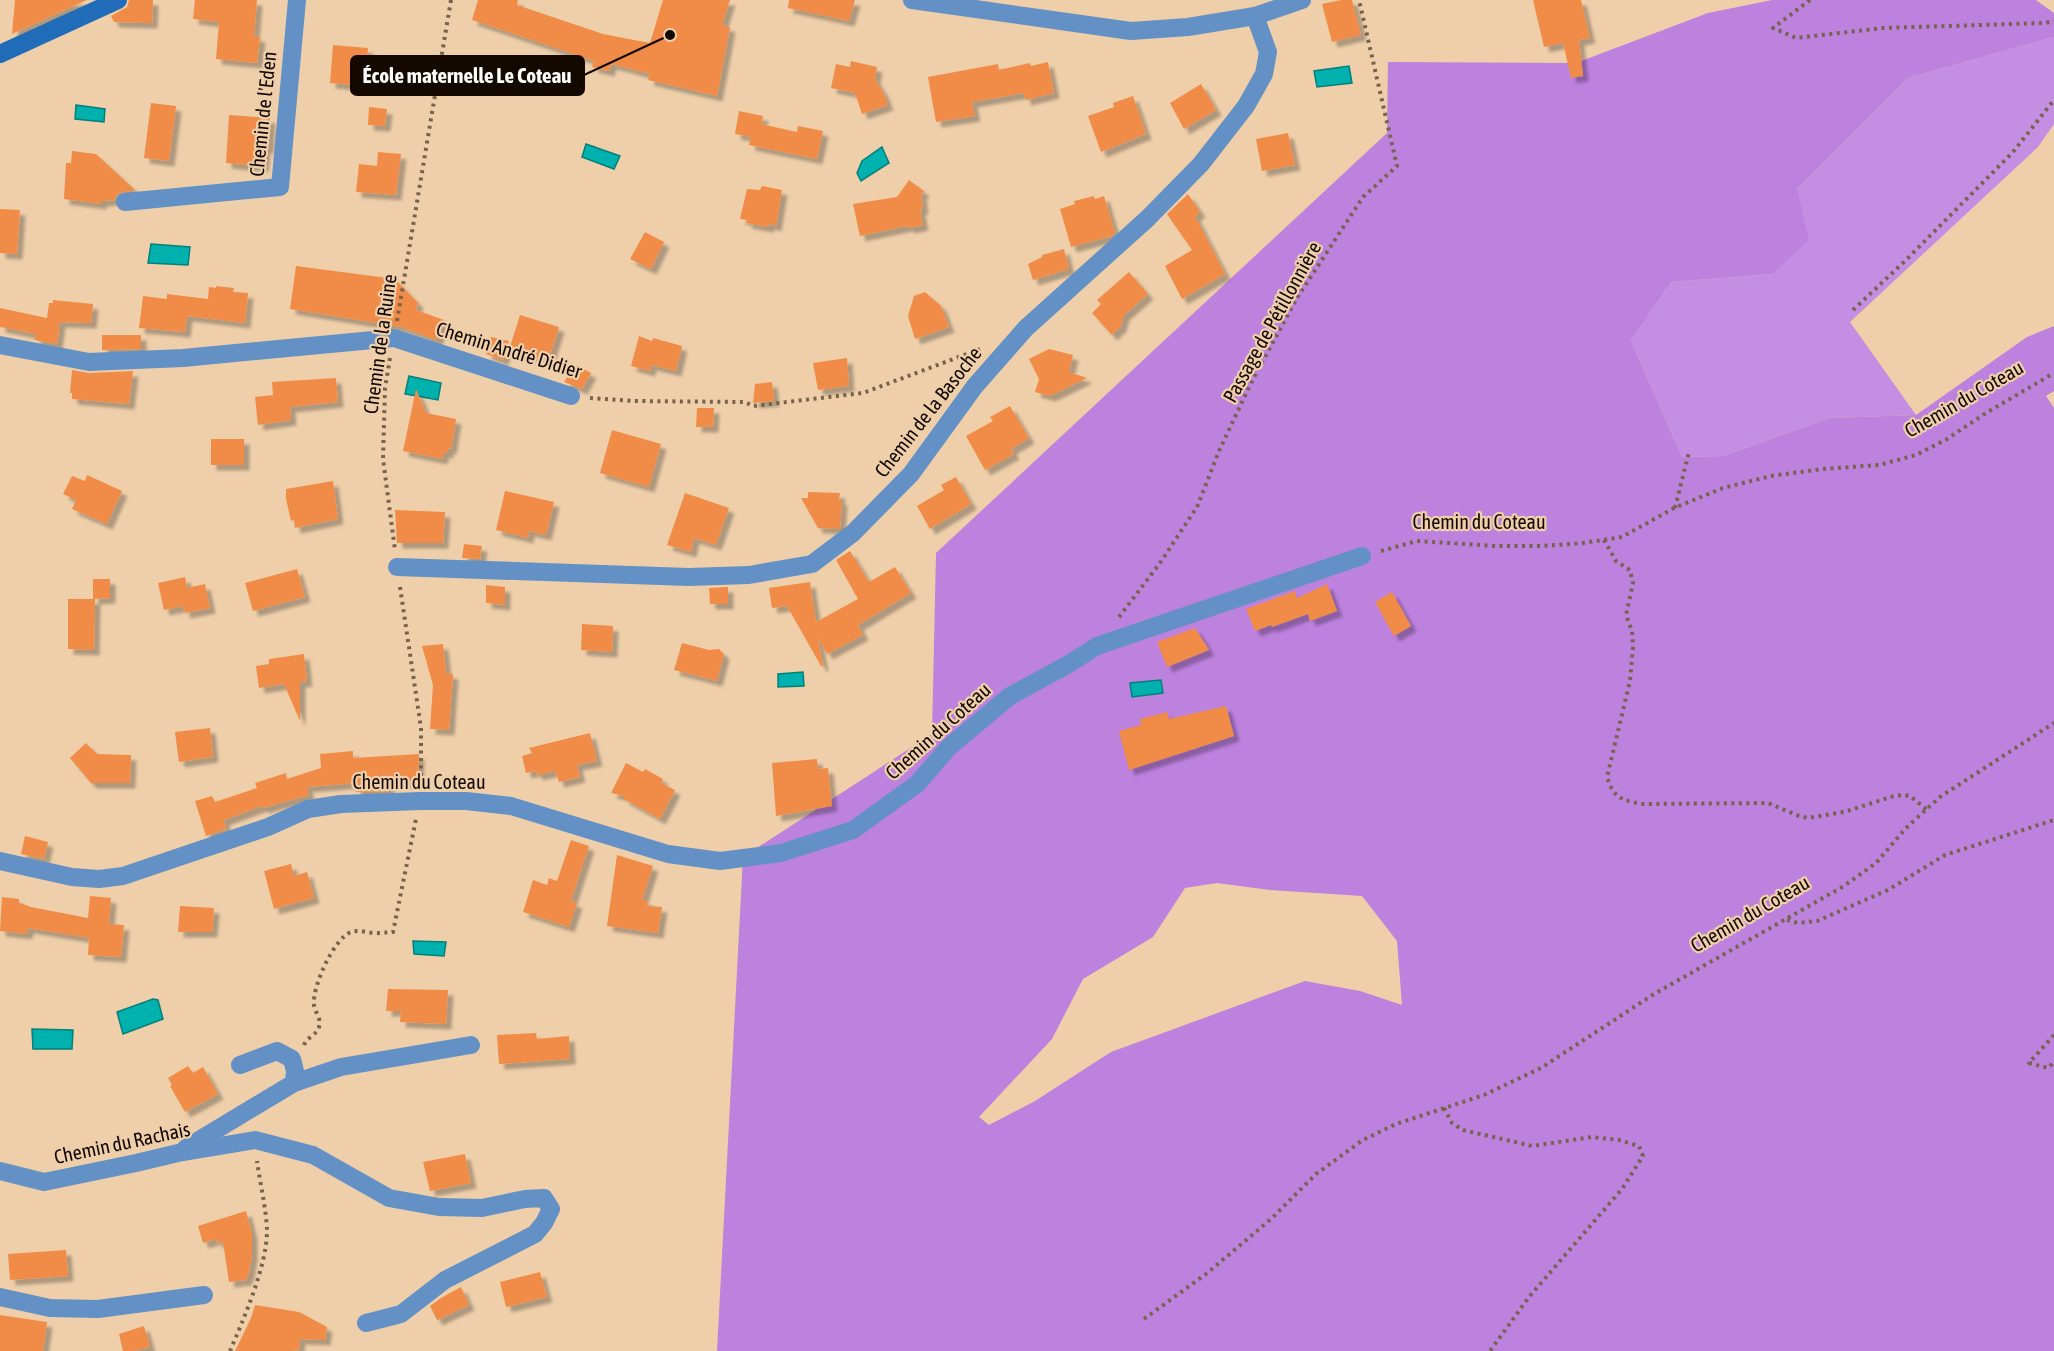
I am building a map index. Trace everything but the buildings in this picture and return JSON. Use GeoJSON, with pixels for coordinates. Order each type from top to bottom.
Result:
{"type":"FeatureCollection","features":[{"type":"Feature","properties":{"kind":"main road"},"geometry":{"type":"LineString","coordinates":[[0,54],[118,0]]}},
{"type":"Feature","properties":{"kind":"street","name":"Chemin de l'Eden"},"geometry":{"type":"LineString","coordinates":[[125,202],[280,188],[297,0]]}},
{"type":"Feature","properties":{"kind":"street"},"geometry":{"type":"LineString","coordinates":[[912,0],[1131,31],[1188,27],[1255,16],[1302,0]]}},
{"type":"Feature","properties":{"kind":"street","name":"Chemin de la Basoche"},"geometry":{"type":"LineString","coordinates":[[397,567],[689,578],[749,575],[812,564],[853,533],[911,474],[975,386],[1026,328],[1147,219],[1201,164],[1246,106],[1264,74],[1268,52],[1255,16]]}},
{"type":"Feature","properties":{"kind":"street","name":"Chemin André Didier"},"geometry":{"type":"LineString","coordinates":[[0,345],[90,362],[183,358],[394,338],[571,396]]}},
{"type":"Feature","properties":{"kind":"street","name":"Chemin du Coteau"},"geometry":{"type":"LineString","coordinates":[[0,861],[72,877],[99,879],[123,876],[268,827],[308,809],[341,804],[420,801],[466,801],[511,806],[668,854],[720,861],[781,853],[853,830],[917,784],[949,747],[1010,696],[1097,646],[1362,556]]}},
{"type":"Feature","properties":{"kind":"street"},"geometry":{"type":"LineString","coordinates":[[178,1153],[294,1083],[341,1067],[471,1046]]}},
{"type":"Feature","properties":{"kind":"street"},"geometry":{"type":"LineString","coordinates":[[240,1065],[277,1051],[292,1059],[295,1071],[294,1083]]}},
{"type":"Feature","properties":{"kind":"street","name":"Chemin du Rachais"},"geometry":{"type":"LineString","coordinates":[[0,1171],[44,1182],[136,1164],[178,1153],[255,1140],[313,1155],[389,1198],[439,1207],[483,1208],[525,1199],[544,1198],[551,1209],[535,1234],[445,1280],[401,1314],[366,1323]]}},
{"type":"Feature","properties":{"kind":"street"},"geometry":{"type":"LineString","coordinates":[[0,1297],[51,1308],[98,1309],[204,1295]]}},
{"type":"Feature","properties":{"kind":"path","name":"Chemin de la Ruine"},"geometry":{"type":"LineString","coordinates":[[420,801],[421,728],[383,459],[385,388],[451,0]]}},
{"type":"Feature","properties":{"kind":"path","name":"Passage de Pétillonnière"},"geometry":{"type":"LineString","coordinates":[[1118,618],[1160,563],[1197,507],[1251,383],[1297,298],[1363,197],[1397,166],[1359,0]]}},
{"type":"Feature","properties":{"kind":"path"},"geometry":{"type":"LineString","coordinates":[[1810,0],[1773,28],[1796,38],[1883,28],[2054,21]]}},
{"type":"Feature","properties":{"kind":"path"},"geometry":{"type":"LineString","coordinates":[[1853,310],[2013,152],[2054,100]]}},
{"type":"Feature","properties":{"kind":"path","name":"Chemin André Didier"},"geometry":{"type":"LineString","coordinates":[[571,396],[633,401],[746,402],[753,406],[863,393],[986,347]]}},
{"type":"Feature","properties":{"kind":"path","name":"Chemin du Coteau"},"geometry":{"type":"LineString","coordinates":[[1362,556],[1417,541],[1542,546],[1622,537],[1674,508],[1723,488],[1771,476],[1879,465],[1917,455],[2054,373]]}},
{"type":"Feature","properties":{"kind":"path"},"geometry":{"type":"LineString","coordinates":[[1674,508],[1689,452]]}},
{"type":"Feature","properties":{"kind":"path"},"geometry":{"type":"LineString","coordinates":[[1604,540],[1616,561],[1630,570],[1633,583],[1626,615],[1632,631],[1633,647],[1630,681],[1607,777],[1612,790],[1623,800],[1642,804],[1768,803],[1808,818],[1844,812],[1903,795],[1910,796],[1927,810]]}},
{"type":"Feature","properties":{"kind":"path","name":"Chemin du Coteau"},"geometry":{"type":"LineString","coordinates":[[1144,1319],[1206,1274],[1270,1219],[1316,1174],[1363,1140],[1396,1124],[1484,1095],[1541,1068],[1654,994],[1844,886],[1876,863],[1906,828],[1940,798],[2054,723]]}},
{"type":"Feature","properties":{"kind":"path"},"geometry":{"type":"LineString","coordinates":[[1786,920],[1798,923],[1817,921],[1888,890],[1945,855],[2054,820]]}},
{"type":"Feature","properties":{"kind":"path"},"geometry":{"type":"LineString","coordinates":[[2054,1035],[2029,1063],[2048,1068],[2054,1062]]}},
{"type":"Feature","properties":{"kind":"path"},"geometry":{"type":"LineString","coordinates":[[1444,1108],[1452,1123],[1463,1130],[1483,1136],[1532,1146],[1592,1137],[1618,1140],[1639,1146],[1643,1155],[1622,1189],[1529,1297],[1490,1351]]}},
{"type":"Feature","properties":{"kind":"shaded area"},"geometry":{"type":"Polygon","coordinates":[[[1772,0],[2036,0],[2054,13],[2054,37],[1908,78],[1797,189],[1809,240],[1772,274],[1671,282],[1631,341],[1682,457],[1723,456],[1830,418],[1916,415],[2027,337],[2054,326],[2054,391],[2046,396],[2054,408],[2054,1351],[717,1351],[743,857],[932,734],[936,553],[1387,133],[1388,62],[1576,63],[1708,13],[1772,0]],[[1217,883],[1185,888],[1153,937],[1083,979],[1052,1039],[979,1117],[989,1125],[1035,1101],[1111,1052],[1305,981],[1360,991],[1402,1005],[1397,941],[1362,896],[1270,890],[1217,883]]]}},
{"type":"Feature","properties":{"kind":"shaded area"},"geometry":{"type":"Polygon","coordinates":[[[2054,37],[2054,124],[2038,147],[1850,322],[1916,415],[1830,418],[1723,456],[1682,457],[1631,341],[1671,282],[1772,274],[1797,189],[1908,78],[2054,37]]]}},
{"type":"Feature","properties":{"kind":"water"},"geometry":{"type":"Polygon","coordinates":[[[1349,66],[1352,83],[1317,87],[1314,71],[1349,66]]]}},
{"type":"Feature","properties":{"kind":"water"},"geometry":{"type":"Polygon","coordinates":[[[76,105],[105,109],[104,122],[75,119],[76,105]]]}},
{"type":"Feature","properties":{"kind":"water"},"geometry":{"type":"Polygon","coordinates":[[[586,144],[620,156],[614,169],[582,157],[586,144]]]}},
{"type":"Feature","properties":{"kind":"water"},"geometry":{"type":"Polygon","coordinates":[[[882,147],[889,163],[861,181],[857,173],[862,161],[882,147]]]}},
{"type":"Feature","properties":{"kind":"water"},"geometry":{"type":"Polygon","coordinates":[[[151,244],[190,247],[188,265],[148,263],[151,244]]]}},
{"type":"Feature","properties":{"kind":"water"},"geometry":{"type":"Polygon","coordinates":[[[409,376],[441,383],[438,400],[405,394],[409,376]]]}},
{"type":"Feature","properties":{"kind":"water"},"geometry":{"type":"Polygon","coordinates":[[[803,672],[804,686],[778,687],[778,674],[803,672]]]}},
{"type":"Feature","properties":{"kind":"water"},"geometry":{"type":"Polygon","coordinates":[[[1161,680],[1163,693],[1132,697],[1130,683],[1161,680]]]}},
{"type":"Feature","properties":{"kind":"water"},"geometry":{"type":"Polygon","coordinates":[[[413,941],[446,942],[444,956],[414,954],[413,941]]]}},
{"type":"Feature","properties":{"kind":"water"},"geometry":{"type":"Polygon","coordinates":[[[153,999],[158,1000],[163,1019],[123,1034],[117,1012],[153,999]]]}},
{"type":"Feature","properties":{"kind":"water"},"geometry":{"type":"Polygon","coordinates":[[[32,1029],[73,1030],[72,1049],[33,1049],[32,1029]]]}},
{"type":"Feature","properties":{"kind":"place","name":"École maternelle Le Coteau"},"geometry":{"type":"Point","coordinates":[670,35]}}]}
